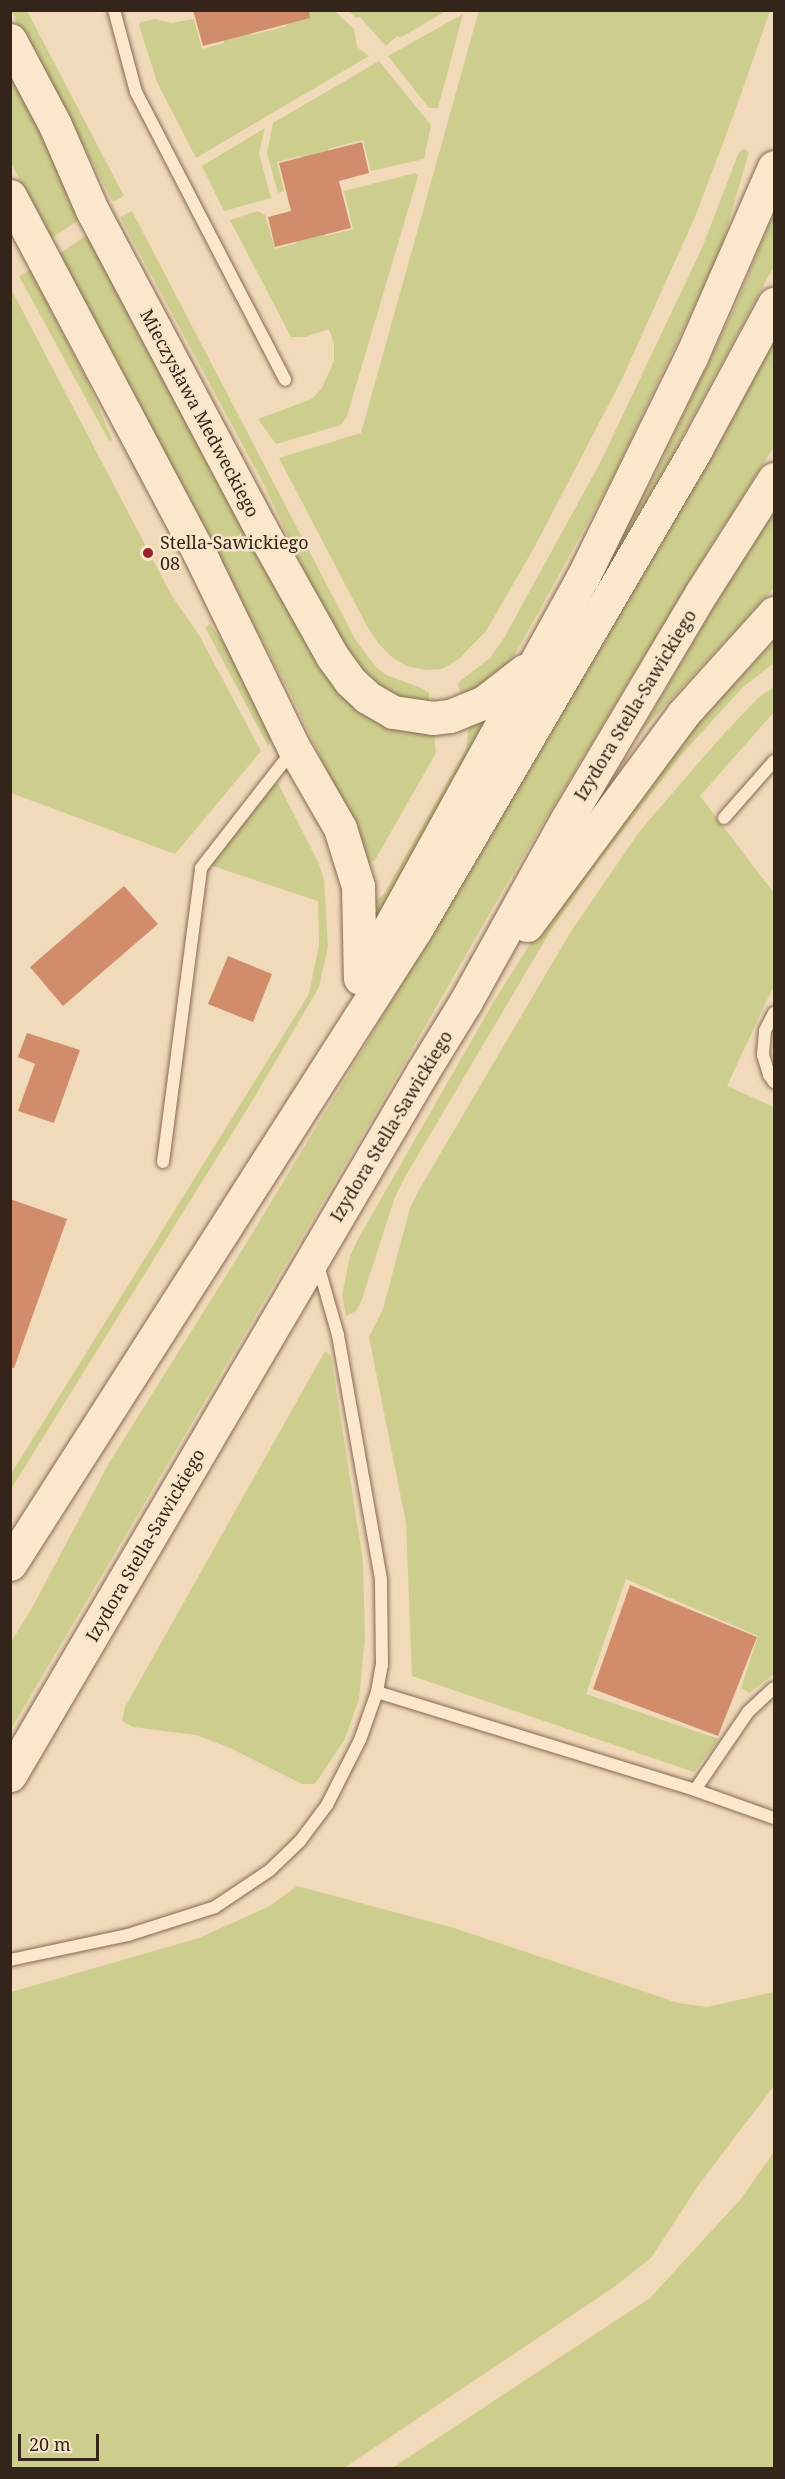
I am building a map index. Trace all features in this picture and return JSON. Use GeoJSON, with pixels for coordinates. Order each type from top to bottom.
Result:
{"type":"FeatureCollection","features":[{"type":"Feature","properties":{"kind":"main road","name":"Mieczysława Medweckiego"},"geometry":{"type":"LineString","coordinates":[[10,40],[55,125],[92,210],[250,509],[332,656],[350,681],[367,697],[393,712],[433,718],[450,716],[484,702],[514,680],[538,657]]}},
{"type":"Feature","properties":{"kind":"main road"},"geometry":{"type":"LineString","coordinates":[[359,983],[583,577],[691,357],[774,167]]}},
{"type":"Feature","properties":{"kind":"main road"},"geometry":{"type":"LineString","coordinates":[[10,196],[204,563],[294,748],[339,828],[351,856],[358,886],[361,938],[359,983],[348,1031]]}},
{"type":"Feature","properties":{"kind":"main road"},"geometry":{"type":"LineString","coordinates":[[10,1564],[348,1031],[416,929],[696,449],[774,304]]}},
{"type":"Feature","properties":{"kind":"main road","name":"Izydora Stella-Sawickiego"},"geometry":{"type":"LineString","coordinates":[[10,1775],[466,1001],[567,819],[702,592],[774,479]]}},
{"type":"Feature","properties":{"kind":"main road"},"geometry":{"type":"LineString","coordinates":[[466,1001],[571,869],[683,714],[774,613]]}},
{"type":"Feature","properties":{"kind":"lane"},"geometry":{"type":"LineString","coordinates":[[114,10],[136,92],[285,380]]}},
{"type":"Feature","properties":{"kind":"lane"},"geometry":{"type":"LineString","coordinates":[[163,1162],[201,868],[294,748]]}},
{"type":"Feature","properties":{"kind":"lane"},"geometry":{"type":"LineString","coordinates":[[724,818],[774,761]]}},
{"type":"Feature","properties":{"kind":"lane"},"geometry":{"type":"LineString","coordinates":[[774,1013],[765,1031],[763,1056],[769,1075],[774,1082]]}},
{"type":"Feature","properties":{"kind":"lane"},"geometry":{"type":"LineString","coordinates":[[10,1960],[128,1935],[215,1907],[270,1870],[300,1841],[327,1805],[360,1740],[377,1692],[382,1665],[381,1579],[338,1335],[315,1255]]}},
{"type":"Feature","properties":{"kind":"lane"},"geometry":{"type":"LineString","coordinates":[[695,1790],[748,1712],[774,1688]]}},
{"type":"Feature","properties":{"kind":"lane"},"geometry":{"type":"LineString","coordinates":[[377,1692],[695,1790],[774,1818]]}},
{"type":"Feature","properties":{"kind":"green space"},"geometry":{"type":"Polygon","coordinates":[[[479,10],[770,11],[695,217],[622,379],[534,548],[486,631],[459,659],[442,669],[426,670],[407,666],[393,658],[379,644],[368,628],[279,458],[361,433],[479,10]]]}},
{"type":"Feature","properties":{"kind":"green space"},"geometry":{"type":"Polygon","coordinates":[[[11,11],[27,11],[124,196],[113,202],[11,11]]]}},
{"type":"Feature","properties":{"kind":"green space"},"geometry":{"type":"Polygon","coordinates":[[[283,11],[335,11],[354,29],[357,47],[369,56],[196,158],[157,82],[140,22],[155,19],[171,23],[194,19],[202,49],[224,43],[223,37],[250,30],[252,35],[287,26],[283,11]]]}},
{"type":"Feature","properties":{"kind":"green space"},"geometry":{"type":"Polygon","coordinates":[[[349,11],[446,11],[400,38],[397,36],[386,46],[360,17],[356,18],[349,11]]]}},
{"type":"Feature","properties":{"kind":"green space"},"geometry":{"type":"Polygon","coordinates":[[[463,14],[438,108],[429,108],[388,56],[463,14]]]}},
{"type":"Feature","properties":{"kind":"green space"},"geometry":{"type":"Polygon","coordinates":[[[379,61],[431,125],[424,159],[371,171],[363,140],[328,149],[329,154],[302,161],[300,156],[277,162],[284,191],[278,193],[267,153],[273,123],[379,61]]]}},
{"type":"Feature","properties":{"kind":"green space"},"geometry":{"type":"Polygon","coordinates":[[[10,73],[85,216],[50,239],[11,163],[10,73]]]}},
{"type":"Feature","properties":{"kind":"green space"},"geometry":{"type":"Polygon","coordinates":[[[265,128],[259,153],[271,198],[224,211],[202,166],[265,128]]]}},
{"type":"Feature","properties":{"kind":"green space"},"geometry":{"type":"Polygon","coordinates":[[[744,149],[749,152],[720,252],[613,477],[517,651],[507,665],[463,699],[459,682],[490,658],[504,638],[600,463],[702,248],[739,152],[744,149]]]}},
{"type":"Feature","properties":{"kind":"green space"},"geometry":{"type":"Polygon","coordinates":[[[415,173],[418,176],[347,416],[341,425],[276,444],[258,419],[312,399],[322,388],[334,361],[334,344],[329,329],[305,337],[291,337],[230,220],[258,211],[265,215],[275,249],[297,243],[296,239],[324,232],[325,236],[353,229],[344,191],[415,173]]]}},
{"type":"Feature","properties":{"kind":"green space"},"geometry":{"type":"Polygon","coordinates":[[[132,211],[355,639],[375,666],[386,675],[429,693],[429,704],[412,702],[384,691],[359,670],[334,633],[261,479],[120,217],[132,211]]]}},
{"type":"Feature","properties":{"kind":"green space"},"geometry":{"type":"Polygon","coordinates":[[[774,214],[774,266],[662,474],[577,619],[575,618],[656,473],[737,302],[774,214]]]}},
{"type":"Feature","properties":{"kind":"green space"},"geometry":{"type":"Polygon","coordinates":[[[94,230],[324,670],[434,731],[436,753],[375,860],[365,865],[346,813],[296,705],[59,254],[94,230]]]}},
{"type":"Feature","properties":{"kind":"green space"},"geometry":{"type":"Polygon","coordinates":[[[30,270],[89,384],[112,440],[109,441],[19,276],[30,270]]]}},
{"type":"Feature","properties":{"kind":"green space"},"geometry":{"type":"Polygon","coordinates":[[[10,287],[172,596],[199,635],[261,751],[175,854],[11,793],[10,287]]]}},
{"type":"Feature","properties":{"kind":"green space"},"geometry":{"type":"Polygon","coordinates":[[[774,341],[774,447],[714,540],[502,892],[383,1100],[11,1729],[11,1642],[32,1608],[109,1463],[247,1242],[475,863],[724,435],[774,341]]]}},
{"type":"Feature","properties":{"kind":"green space"},"geometry":{"type":"Polygon","coordinates":[[[774,512],[774,588],[641,732],[728,582],[774,512]]]}},
{"type":"Feature","properties":{"kind":"green space"},"geometry":{"type":"Polygon","coordinates":[[[210,624],[232,655],[273,734],[268,746],[205,627],[210,624]]]}},
{"type":"Feature","properties":{"kind":"green space"},"geometry":{"type":"Polygon","coordinates":[[[774,642],[774,663],[743,687],[682,754],[600,860],[551,930],[405,1177],[395,1197],[361,1302],[356,1311],[346,1316],[342,1295],[350,1256],[358,1239],[493,1003],[533,939],[659,765],[774,642]]]}},
{"type":"Feature","properties":{"kind":"green space"},"geometry":{"type":"Polygon","coordinates":[[[774,687],[774,712],[700,796],[774,893],[774,985],[727,1086],[774,1107],[774,1674],[749,1693],[741,1688],[758,1636],[626,1579],[586,1694],[719,1739],[694,1772],[412,1676],[406,1523],[369,1337],[383,1309],[410,1208],[570,933],[639,832],[720,738],[759,697],[774,687]]]}},
{"type":"Feature","properties":{"kind":"green space"},"geometry":{"type":"Polygon","coordinates":[[[489,717],[376,932],[375,902],[384,894],[466,749],[469,726],[489,717]]]}},
{"type":"Feature","properties":{"kind":"green space"},"geometry":{"type":"Polygon","coordinates":[[[278,783],[319,864],[324,880],[328,947],[319,987],[254,1098],[11,1489],[11,1474],[309,994],[319,945],[318,901],[210,865],[271,787],[278,783]]]}},
{"type":"Feature","properties":{"kind":"green space"},"geometry":{"type":"Polygon","coordinates":[[[325,1351],[331,1356],[363,1561],[365,1637],[359,1699],[345,1739],[317,1781],[314,1784],[302,1784],[230,1748],[196,1735],[133,1727],[122,1721],[125,1707],[325,1351]]]}},
{"type":"Feature","properties":{"kind":"green space"},"geometry":{"type":"Polygon","coordinates":[[[297,1886],[454,1928],[678,2003],[707,2007],[774,1992],[774,2086],[700,2183],[651,2258],[614,2287],[344,2468],[11,2468],[11,1992],[199,1938],[270,1906],[297,1886]]]}},
{"type":"Feature","properties":{"kind":"green space"},"geometry":{"type":"Polygon","coordinates":[[[774,2152],[774,2468],[392,2468],[650,2298],[740,2200],[774,2152]]]}},
{"type":"Feature","properties":{"kind":"building"},"geometry":{"type":"Polygon","coordinates":[[[193,10],[309,10],[310,18],[203,46],[193,10]]]}},
{"type":"Feature","properties":{"kind":"building"},"geometry":{"type":"Polygon","coordinates":[[[362,142],[369,173],[339,181],[351,228],[275,247],[268,217],[291,211],[279,163],[362,142]]]}},
{"type":"Feature","properties":{"kind":"building"},"geometry":{"type":"Polygon","coordinates":[[[124,886],[158,924],[63,1006],[30,967],[124,886]]]}},
{"type":"Feature","properties":{"kind":"building"},"geometry":{"type":"Polygon","coordinates":[[[228,956],[272,974],[253,1022],[208,1004],[228,956]]]}},
{"type":"Feature","properties":{"kind":"building"},"geometry":{"type":"Polygon","coordinates":[[[27,1033],[80,1050],[54,1123],[18,1111],[35,1064],[18,1057],[27,1033]]]}},
{"type":"Feature","properties":{"kind":"building"},"geometry":{"type":"Polygon","coordinates":[[[10,1199],[67,1219],[14,1368],[10,1368],[10,1199]]]}},
{"type":"Feature","properties":{"kind":"building"},"geometry":{"type":"Polygon","coordinates":[[[630,1585],[757,1637],[718,1736],[593,1689],[630,1585]]]}},
{"type":"Feature","properties":{"kind":"place","name":"Stella-Sawickiego 08"},"geometry":{"type":"Point","coordinates":[148,553]}}]}
